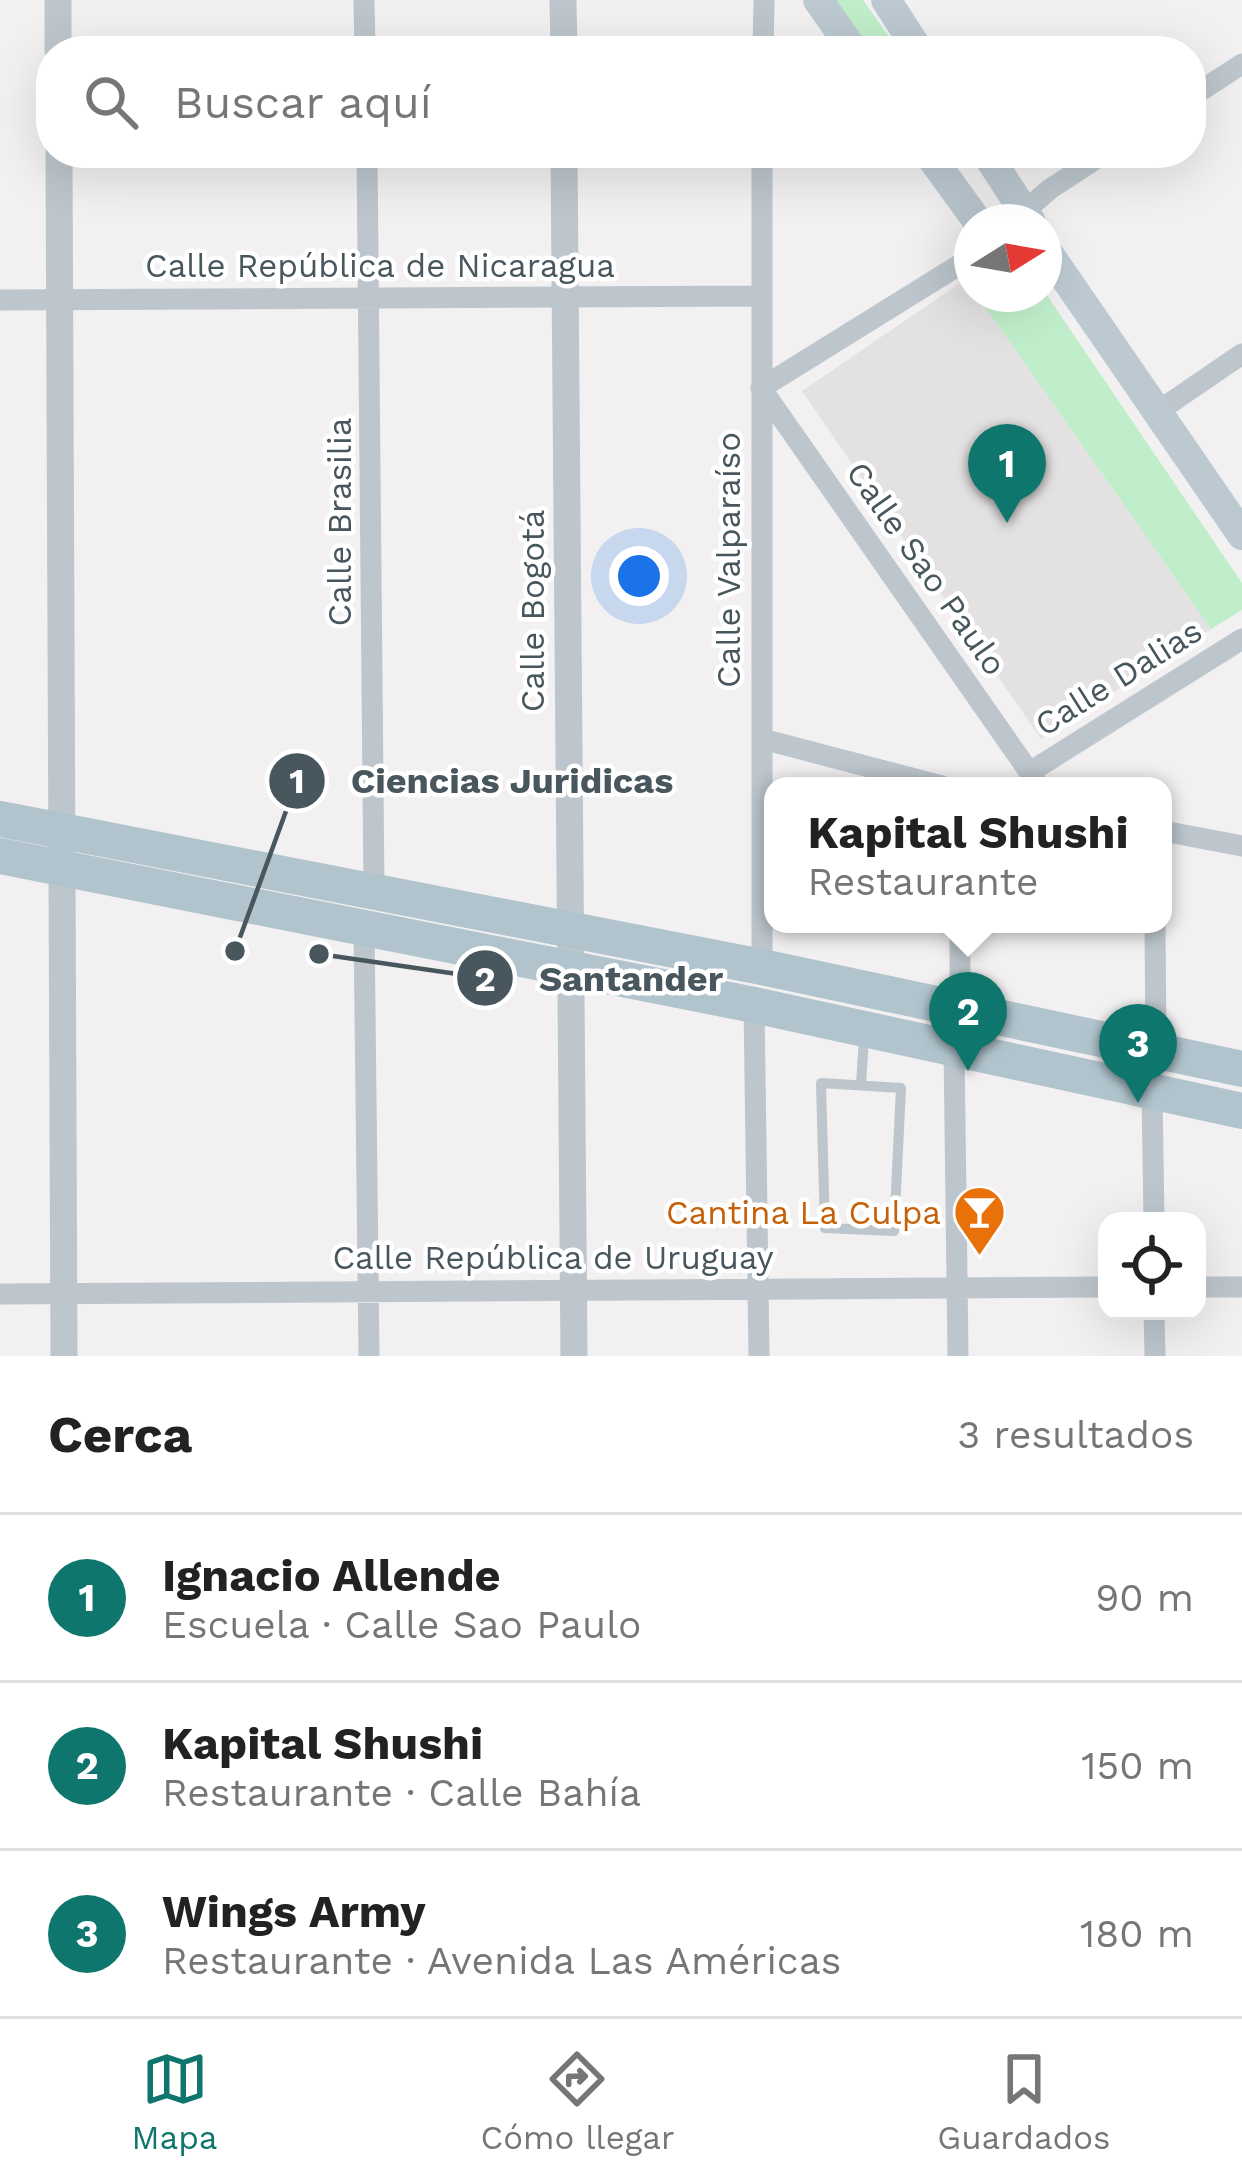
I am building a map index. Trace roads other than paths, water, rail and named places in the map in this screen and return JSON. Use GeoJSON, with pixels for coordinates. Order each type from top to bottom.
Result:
{"type":"FeatureCollection","features":[{"type":"Feature","properties":{"kind":"main road"},"geometry":{"type":"LineString","coordinates":[[818,0],[843,36]]}},
{"type":"Feature","properties":{"kind":"main road"},"geometry":{"type":"LineString","coordinates":[[886,0],[910,36]]}},
{"type":"Feature","properties":{"kind":"main road"},"geometry":{"type":"LineString","coordinates":[[939,168],[965,204]]}},
{"type":"Feature","properties":{"kind":"main road"},"geometry":{"type":"LineString","coordinates":[[995,168],[1015,204]]}},
{"type":"Feature","properties":{"kind":"main road"},"geometry":{"type":"LineString","coordinates":[[1062,277],[1242,535]]}},
{"type":"Feature","properties":{"kind":"main road"},"geometry":{"type":"LineString","coordinates":[[0,819],[62,849],[369,908],[571,932],[762,967],[1242,1069]]}},
{"type":"Feature","properties":{"kind":"main road"},"geometry":{"type":"LineString","coordinates":[[0,856],[62,849]]}},
{"type":"Feature","properties":{"kind":"main road"},"geometry":{"type":"LineString","coordinates":[[369,908],[571,971],[1242,1111]]}},
{"type":"Feature","properties":{"kind":"street"},"geometry":{"type":"LineString","coordinates":[[58,0],[58,36]]}},
{"type":"Feature","properties":{"kind":"street"},"geometry":{"type":"LineString","coordinates":[[364,0],[365,36]]}},
{"type":"Feature","properties":{"kind":"street"},"geometry":{"type":"LineString","coordinates":[[563,0],[564,36]]}},
{"type":"Feature","properties":{"kind":"street"},"geometry":{"type":"LineString","coordinates":[[763,36],[764,0]]}},
{"type":"Feature","properties":{"kind":"street"},"geometry":{"type":"LineString","coordinates":[[1206,87],[1242,64]]}},
{"type":"Feature","properties":{"kind":"street"},"geometry":{"type":"LineString","coordinates":[[59,168],[64,1356]]}},
{"type":"Feature","properties":{"kind":"street","name":"Calle Brasilia"},"geometry":{"type":"LineString","coordinates":[[368,168],[369,1356]]}},
{"type":"Feature","properties":{"kind":"street","name":"Calle Bogotá"},"geometry":{"type":"LineString","coordinates":[[565,168],[574,1356]]}},
{"type":"Feature","properties":{"kind":"street","name":"Calle Valparaíso"},"geometry":{"type":"LineString","coordinates":[[762,168],[762,967]]}},
{"type":"Feature","properties":{"kind":"street"},"geometry":{"type":"LineString","coordinates":[[1041,204],[1087,168]]}},
{"type":"Feature","properties":{"kind":"street"},"geometry":{"type":"LineString","coordinates":[[761,388],[954,267]]}},
{"type":"Feature","properties":{"kind":"street","name":"Calle República de Nicaragua"},"geometry":{"type":"LineString","coordinates":[[0,300],[761,296]]}},
{"type":"Feature","properties":{"kind":"street"},"geometry":{"type":"LineString","coordinates":[[1157,412],[1242,354]]}},
{"type":"Feature","properties":{"kind":"street","name":"Calle Sao Paulo"},"geometry":{"type":"LineString","coordinates":[[761,388],[1033,777]]}},
{"type":"Feature","properties":{"kind":"street","name":"Calle Dalias"},"geometry":{"type":"LineString","coordinates":[[1037,777],[1242,639]]}},
{"type":"Feature","properties":{"kind":"street"},"geometry":{"type":"LineString","coordinates":[[762,739],[908,777]]}},
{"type":"Feature","properties":{"kind":"street"},"geometry":{"type":"LineString","coordinates":[[1172,833],[1242,846]]}},
{"type":"Feature","properties":{"kind":"street"},"geometry":{"type":"LineString","coordinates":[[960,933],[960,1010]]}},
{"type":"Feature","properties":{"kind":"street"},"geometry":{"type":"LineString","coordinates":[[1154,933],[1156,1049]]}},
{"type":"Feature","properties":{"kind":"street"},"geometry":{"type":"LineString","coordinates":[[754,1006],[759,1356]]}},
{"type":"Feature","properties":{"kind":"street"},"geometry":{"type":"LineString","coordinates":[[954,1048],[958,1356]]}},
{"type":"Feature","properties":{"kind":"street"},"geometry":{"type":"LineString","coordinates":[[1153,1093],[1154,1212]]}},
{"type":"Feature","properties":{"kind":"street","name":"Calle República de Uruguay"},"geometry":{"type":"LineString","coordinates":[[0,1294],[1098,1287]]}},
{"type":"Feature","properties":{"kind":"street"},"geometry":{"type":"LineString","coordinates":[[1206,1287],[1242,1287]]}},
{"type":"Feature","properties":{"kind":"street"},"geometry":{"type":"LineString","coordinates":[[1154,1320],[1155,1356]]}},
{"type":"Feature","properties":{"kind":"lane"},"geometry":{"type":"LineString","coordinates":[[860,1084],[865,1029]]}},
{"type":"Feature","properties":{"kind":"lane"},"geometry":{"type":"LineString","coordinates":[[821,1083],[860,1084],[901,1088],[894,1231],[825,1228],[821,1083]]}},
{"type":"Feature","properties":{"kind":"place","name":"Ignacio Allende"},"geometry":{"type":"Point","coordinates":[1007,523]}},
{"type":"Feature","properties":{"kind":"place","name":"Ciencias Juridicas"},"geometry":{"type":"Point","coordinates":[235,951]}},
{"type":"Feature","properties":{"kind":"place","name":"Santander"},"geometry":{"type":"Point","coordinates":[319,954]}},
{"type":"Feature","properties":{"kind":"place","name":"Kapital Shushi"},"geometry":{"type":"Point","coordinates":[968,1071]}},
{"type":"Feature","properties":{"kind":"place","name":"Wings Army"},"geometry":{"type":"Point","coordinates":[1138,1103]}},
{"type":"Feature","properties":{"kind":"place","name":"Cantina La Culpa"},"geometry":{"type":"Point","coordinates":[980,1258]}}]}
